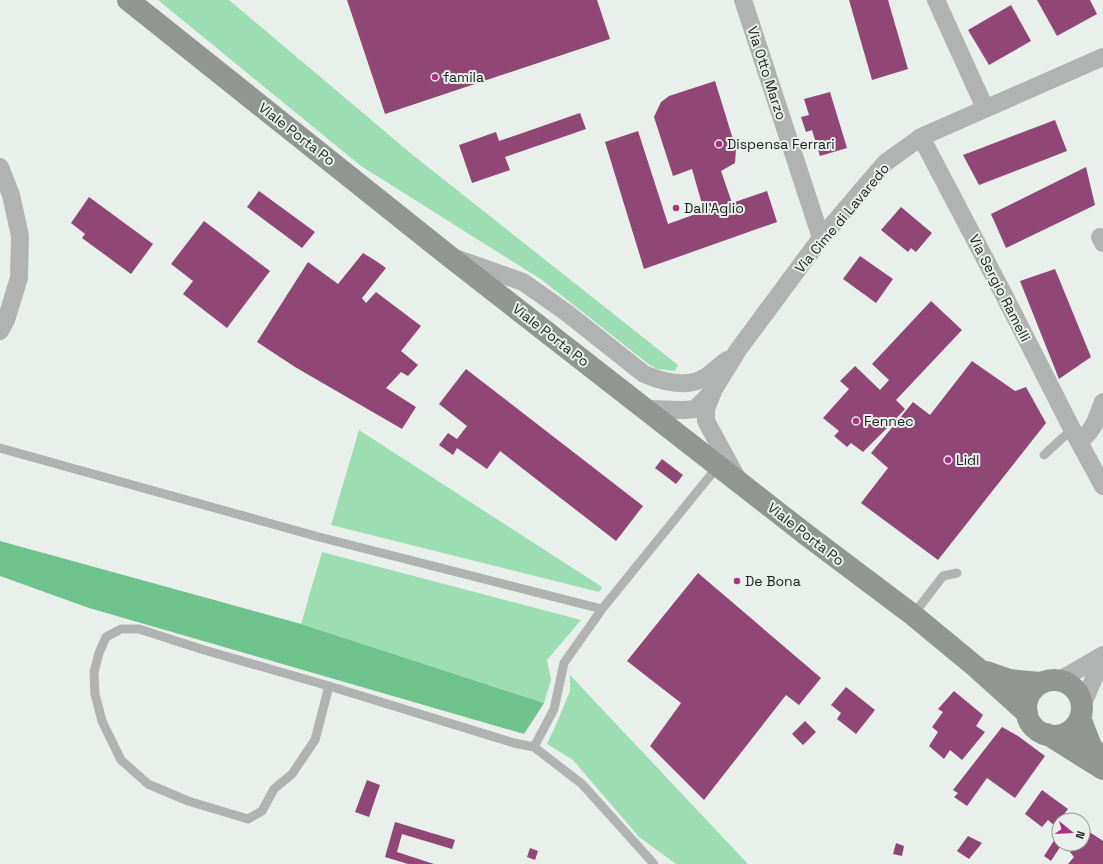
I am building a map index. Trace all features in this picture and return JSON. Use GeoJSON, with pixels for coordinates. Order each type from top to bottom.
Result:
{"type":"FeatureCollection","features":[{"type":"Feature","properties":{"kind":"main road","name":"Viale Porta Po"},"geometry":{"type":"LineString","coordinates":[[128,0],[450,256],[718,466],[913,615],[976,667],[1027,713],[1029,720],[1040,732],[1047,734],[1103,769]]}},
{"type":"Feature","properties":{"kind":"main road","name":"Viale Porta Po"},"geometry":{"type":"LineString","coordinates":[[976,667],[993,675],[1009,680],[1050,682]]}},
{"type":"Feature","properties":{"kind":"main road"},"geometry":{"type":"LineString","coordinates":[[1027,713],[1029,696],[1034,689],[1050,682],[1068,684],[1080,697],[1081,712],[1091,746],[1103,761]]}},
{"type":"Feature","properties":{"kind":"main road"},"geometry":{"type":"LineString","coordinates":[[1047,734],[1055,735],[1070,731],[1075,725],[1081,712]]}},
{"type":"Feature","properties":{"kind":"street","name":"Via Otto Marzo"},"geometry":{"type":"LineString","coordinates":[[743,0],[821,238]]}},
{"type":"Feature","properties":{"kind":"street"},"geometry":{"type":"LineString","coordinates":[[936,0],[985,108]]}},
{"type":"Feature","properties":{"kind":"street","name":"Via Cime di Lavaredo"},"geometry":{"type":"LineString","coordinates":[[739,482],[706,421],[706,409],[714,389],[738,350],[821,238],[886,163],[921,137],[1103,57]]}},
{"type":"Feature","properties":{"kind":"street","name":"Via Sergio Ramelli"},"geometry":{"type":"LineString","coordinates":[[921,137],[1103,486]]}},
{"type":"Feature","properties":{"kind":"street"},"geometry":{"type":"LineString","coordinates":[[0,166],[11,194],[20,236],[19,278],[6,320],[0,331]]}},
{"type":"Feature","properties":{"kind":"street","name":"Via Cime di Lavaredo"},"geometry":{"type":"LineString","coordinates":[[450,256],[523,282],[567,313],[644,374],[662,381],[674,383],[690,382],[706,377],[738,350]]}},
{"type":"Feature","properties":{"kind":"street","name":"Via Cime di Lavaredo"},"geometry":{"type":"LineString","coordinates":[[647,409],[694,409],[714,389]]}},
{"type":"Feature","properties":{"kind":"street"},"geometry":{"type":"LineString","coordinates":[[1076,435],[1086,437],[1093,428],[1103,402]]}},
{"type":"Feature","properties":{"kind":"street"},"geometry":{"type":"LineString","coordinates":[[1050,682],[1103,656]]}},
{"type":"Feature","properties":{"kind":"street"},"geometry":{"type":"LineString","coordinates":[[1081,712],[1103,656]]}},
{"type":"Feature","properties":{"kind":"lane"},"geometry":{"type":"LineString","coordinates":[[1044,455],[1076,435]]}},
{"type":"Feature","properties":{"kind":"lane"},"geometry":{"type":"LineString","coordinates":[[0,448],[319,537],[602,609]]}},
{"type":"Feature","properties":{"kind":"lane"},"geometry":{"type":"LineString","coordinates":[[534,747],[554,709],[564,663],[602,609],[718,466]]}},
{"type":"Feature","properties":{"kind":"lane"},"geometry":{"type":"LineString","coordinates":[[913,615],[943,576],[957,573]]}},
{"type":"Feature","properties":{"kind":"lane"},"geometry":{"type":"LineString","coordinates":[[328,686],[315,740],[292,774],[274,789],[262,811],[248,819],[188,801],[148,784],[121,760],[102,721],[95,694],[94,672],[98,653],[106,637],[121,629],[139,629],[204,650],[328,686],[506,740],[534,747],[582,784],[654,864]]}},
{"type":"Feature","properties":{"kind":"shaded area"},"geometry":{"type":"Polygon","coordinates":[[[158,0],[229,0],[414,156],[678,365],[675,371],[657,369],[647,363],[542,280],[361,166],[158,0]]]}},
{"type":"Feature","properties":{"kind":"shaded area"},"geometry":{"type":"Polygon","coordinates":[[[359,430],[602,587],[599,592],[331,525],[359,430]]]}},
{"type":"Feature","properties":{"kind":"shaded area"},"geometry":{"type":"Polygon","coordinates":[[[0,541],[301,624],[544,703],[524,734],[89,608],[0,576],[0,541]]]}},
{"type":"Feature","properties":{"kind":"shaded area"},"geometry":{"type":"Polygon","coordinates":[[[322,552],[581,620],[547,660],[551,680],[544,703],[301,624],[322,552]]]}},
{"type":"Feature","properties":{"kind":"shaded area"},"geometry":{"type":"Polygon","coordinates":[[[570,675],[748,864],[676,864],[639,837],[573,760],[547,744],[570,691],[570,675]]]}},
{"type":"Feature","properties":{"kind":"building","name":"famila"},"geometry":{"type":"Polygon","coordinates":[[[347,0],[597,0],[610,39],[385,114],[347,0]]]}},
{"type":"Feature","properties":{"kind":"building"},"geometry":{"type":"Polygon","coordinates":[[[849,0],[888,0],[908,69],[872,80],[849,0]]]}},
{"type":"Feature","properties":{"kind":"building"},"geometry":{"type":"Polygon","coordinates":[[[1037,0],[1090,0],[1097,14],[1057,36],[1037,0]]]}},
{"type":"Feature","properties":{"kind":"building"},"geometry":{"type":"Polygon","coordinates":[[[1011,5],[1031,41],[989,65],[968,30],[1011,5]]]}},
{"type":"Feature","properties":{"kind":"building"},"geometry":{"type":"Polygon","coordinates":[[[715,81],[736,149],[735,163],[721,171],[732,203],[767,191],[777,222],[644,269],[605,142],[638,131],[668,224],[704,211],[692,169],[673,176],[654,117],[661,102],[669,96],[715,81]]]}},
{"type":"Feature","properties":{"kind":"building"},"geometry":{"type":"Polygon","coordinates":[[[830,92],[847,148],[820,156],[812,130],[806,132],[801,117],[809,115],[804,99],[830,92]]]}},
{"type":"Feature","properties":{"kind":"building"},"geometry":{"type":"Polygon","coordinates":[[[580,113],[586,129],[505,157],[510,170],[472,183],[459,145],[496,132],[499,141],[580,113]]]}},
{"type":"Feature","properties":{"kind":"building"},"geometry":{"type":"Polygon","coordinates":[[[1055,120],[1067,151],[979,185],[963,155],[1055,120]]]}},
{"type":"Feature","properties":{"kind":"building"},"geometry":{"type":"Polygon","coordinates":[[[1086,167],[1095,205],[1006,248],[991,214],[1086,167]]]}},
{"type":"Feature","properties":{"kind":"building"},"geometry":{"type":"Polygon","coordinates":[[[259,191],[315,232],[302,248],[247,207],[259,191]]]}},
{"type":"Feature","properties":{"kind":"building"},"geometry":{"type":"Polygon","coordinates":[[[89,197],[153,244],[131,274],[82,238],[85,234],[71,223],[89,197]]]}},
{"type":"Feature","properties":{"kind":"building"},"geometry":{"type":"Polygon","coordinates":[[[901,207],[932,233],[916,252],[911,248],[908,252],[881,230],[901,207]]]}},
{"type":"Feature","properties":{"kind":"building"},"geometry":{"type":"Polygon","coordinates":[[[204,221],[270,271],[227,328],[183,294],[193,281],[171,264],[204,221]]]}},
{"type":"Feature","properties":{"kind":"building"},"geometry":{"type":"Polygon","coordinates":[[[363,253],[386,268],[362,298],[366,303],[376,292],[421,326],[401,351],[418,365],[408,376],[401,372],[386,388],[416,407],[402,429],[295,367],[257,342],[308,262],[338,284],[363,253]]]}},
{"type":"Feature","properties":{"kind":"building"},"geometry":{"type":"Polygon","coordinates":[[[860,256],[893,279],[876,303],[843,279],[860,256]]]}},
{"type":"Feature","properties":{"kind":"building"},"geometry":{"type":"Polygon","coordinates":[[[1055,269],[1091,357],[1059,379],[1020,281],[1055,269]]]}},
{"type":"Feature","properties":{"kind":"building"},"geometry":{"type":"Polygon","coordinates":[[[931,301],[962,330],[896,400],[905,409],[890,425],[863,452],[851,443],[847,447],[834,436],[839,431],[823,418],[849,389],[840,381],[855,366],[880,390],[889,380],[872,364],[931,301]]]}},
{"type":"Feature","properties":{"kind":"building","name":"Lidl"},"geometry":{"type":"Polygon","coordinates":[[[972,361],[1015,391],[1026,387],[1046,423],[938,560],[861,503],[888,468],[871,453],[913,402],[930,415],[972,361]]]}},
{"type":"Feature","properties":{"kind":"building"},"geometry":{"type":"Polygon","coordinates":[[[466,369],[643,506],[616,541],[500,451],[487,469],[457,448],[453,455],[439,445],[448,433],[457,439],[467,426],[439,404],[466,369]]]}},
{"type":"Feature","properties":{"kind":"building"},"geometry":{"type":"Polygon","coordinates":[[[662,459],[683,475],[676,484],[655,468],[662,459]]]}},
{"type":"Feature","properties":{"kind":"building"},"geometry":{"type":"Polygon","coordinates":[[[698,573],[821,678],[799,705],[786,695],[704,800],[650,746],[681,703],[627,661],[698,573]]]}},
{"type":"Feature","properties":{"kind":"building"},"geometry":{"type":"Polygon","coordinates":[[[846,687],[875,710],[856,734],[837,719],[841,713],[831,705],[846,687]]]}},
{"type":"Feature","properties":{"kind":"building"},"geometry":{"type":"Polygon","coordinates":[[[954,691],[983,715],[976,726],[985,732],[962,760],[950,750],[944,759],[929,746],[938,732],[932,727],[943,712],[938,709],[954,691]]]}},
{"type":"Feature","properties":{"kind":"building"},"geometry":{"type":"Polygon","coordinates":[[[805,721],[816,732],[803,745],[792,734],[805,721]]]}},
{"type":"Feature","properties":{"kind":"building"},"geometry":{"type":"Polygon","coordinates":[[[1002,727],[1018,736],[1045,756],[1015,798],[987,778],[967,806],[954,797],[958,793],[953,790],[1002,727]]]}},
{"type":"Feature","properties":{"kind":"building"},"geometry":{"type":"Polygon","coordinates":[[[367,780],[380,785],[369,817],[355,812],[367,780]]]}},
{"type":"Feature","properties":{"kind":"building"},"geometry":{"type":"Polygon","coordinates":[[[1042,790],[1068,809],[1066,812],[1051,812],[1051,823],[1048,820],[1042,827],[1025,814],[1042,790]]]}},
{"type":"Feature","properties":{"kind":"building"},"geometry":{"type":"Polygon","coordinates":[[[395,822],[455,840],[452,849],[402,834],[397,852],[434,864],[408,864],[385,857],[395,822]]]}},
{"type":"Feature","properties":{"kind":"building"},"geometry":{"type":"Polygon","coordinates":[[[1091,833],[1103,841],[1103,864],[1068,864],[1074,857],[1070,852],[1091,852],[1091,833]]]}},
{"type":"Feature","properties":{"kind":"building"},"geometry":{"type":"Polygon","coordinates":[[[968,836],[982,843],[969,859],[957,851],[968,836]]]}},
{"type":"Feature","properties":{"kind":"building"},"geometry":{"type":"Polygon","coordinates":[[[896,843],[904,846],[902,856],[893,854],[896,843]]]}},
{"type":"Feature","properties":{"kind":"building"},"geometry":{"type":"Polygon","coordinates":[[[1051,845],[1051,852],[1057,852],[1051,861],[1044,856],[1051,845]]]}},
{"type":"Feature","properties":{"kind":"building"},"geometry":{"type":"Polygon","coordinates":[[[530,848],[538,851],[535,860],[527,857],[530,848]]]}},
{"type":"Feature","properties":{"kind":"place","name":"famila"},"geometry":{"type":"Point","coordinates":[435,77]}},
{"type":"Feature","properties":{"kind":"place","name":"Dispensa Ferrari"},"geometry":{"type":"Point","coordinates":[719,144]}},
{"type":"Feature","properties":{"kind":"place","name":"Dall'Aglio"},"geometry":{"type":"Point","coordinates":[676,208]}},
{"type":"Feature","properties":{"kind":"place","name":"Fennec"},"geometry":{"type":"Point","coordinates":[856,421]}},
{"type":"Feature","properties":{"kind":"place","name":"Lidl"},"geometry":{"type":"Point","coordinates":[948,460]}},
{"type":"Feature","properties":{"kind":"place","name":"De Bona"},"geometry":{"type":"Point","coordinates":[737,581]}}]}
